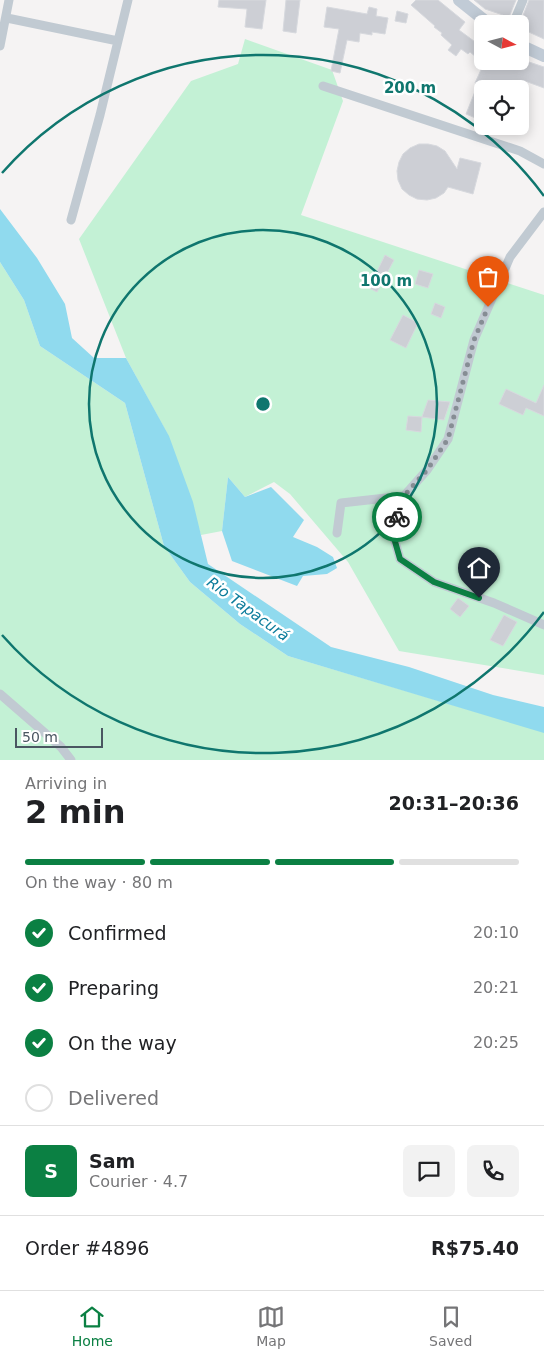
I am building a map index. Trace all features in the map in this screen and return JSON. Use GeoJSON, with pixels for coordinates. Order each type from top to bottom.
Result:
{"type":"FeatureCollection","features":[{"type":"Feature","properties":{"kind":"main road"},"geometry":{"type":"LineString","coordinates":[[459,0],[477,15]]}},
{"type":"Feature","properties":{"kind":"main road"},"geometry":{"type":"LineString","coordinates":[[529,49],[544,56]]}},
{"type":"Feature","properties":{"kind":"street"},"geometry":{"type":"LineString","coordinates":[[0,46],[9,0]]}},
{"type":"Feature","properties":{"kind":"street"},"geometry":{"type":"LineString","coordinates":[[71,220],[100,115],[128,0]]}},
{"type":"Feature","properties":{"kind":"street"},"geometry":{"type":"LineString","coordinates":[[517,15],[523,0]]}},
{"type":"Feature","properties":{"kind":"street"},"geometry":{"type":"LineString","coordinates":[[7,18],[118,41]]}},
{"type":"Feature","properties":{"kind":"street"},"geometry":{"type":"LineString","coordinates":[[323,86],[520,151],[544,164]]}},
{"type":"Feature","properties":{"kind":"street"},"geometry":{"type":"LineString","coordinates":[[544,212],[510,257],[474,340],[448,439],[427,470],[404,496],[392,531],[400,559],[434,582],[494,603],[544,625]]}},
{"type":"Feature","properties":{"kind":"street"},"geometry":{"type":"LineString","coordinates":[[336,533],[341,503],[404,496]]}},
{"type":"Feature","properties":{"kind":"street"},"geometry":{"type":"LineString","coordinates":[[0,694],[61,747],[71,760]]}},
{"type":"Feature","properties":{"kind":"green space"},"geometry":{"type":"Polygon","coordinates":[[[245,39],[332,70],[343,101],[301,215],[544,295],[544,675],[399,651],[348,562],[290,494],[274,482],[245,497],[228,477],[222,531],[201,535],[167,433],[126,358],[79,239],[191,81],[238,64],[245,39]]]}},
{"type":"Feature","properties":{"kind":"green space"},"geometry":{"type":"Polygon","coordinates":[[[0,262],[24,300],[40,346],[125,403],[164,546],[190,582],[240,624],[288,656],[544,732],[544,760],[0,760],[0,262]]]}},
{"type":"Feature","properties":{"kind":"water","name":"Rio Tapacurá"},"geometry":{"type":"Polygon","coordinates":[[[0,209],[37,258],[65,304],[72,338],[94,358],[126,358],[169,436],[193,502],[208,564],[331,647],[409,667],[493,695],[544,707],[544,733],[288,656],[240,624],[190,582],[164,546],[125,403],[40,346],[24,300],[0,262],[0,209]]]}},
{"type":"Feature","properties":{"kind":"water"},"geometry":{"type":"Polygon","coordinates":[[[228,477],[245,497],[271,487],[304,520],[293,537],[317,547],[333,557],[337,568],[327,574],[303,576],[297,586],[232,561],[222,531],[228,477]]]}},
{"type":"Feature","properties":{"kind":"building"},"geometry":{"type":"Polygon","coordinates":[[[219,0],[266,0],[262,29],[245,27],[247,9],[218,7],[219,0]]]}},
{"type":"Feature","properties":{"kind":"building"},"geometry":{"type":"Polygon","coordinates":[[[286,0],[300,0],[296,33],[283,31],[286,0]]]}},
{"type":"Feature","properties":{"kind":"building"},"geometry":{"type":"Polygon","coordinates":[[[416,0],[438,0],[465,22],[459,30],[474,41],[474,55],[461,49],[456,56],[448,50],[452,45],[441,35],[442,33],[435,26],[411,5],[416,0]]]}},
{"type":"Feature","properties":{"kind":"building"},"geometry":{"type":"Polygon","coordinates":[[[474,0],[516,0],[510,15],[503,15],[485,9],[474,0]]]}},
{"type":"Feature","properties":{"kind":"building"},"geometry":{"type":"Polygon","coordinates":[[[529,0],[544,0],[544,39],[529,32],[529,15],[523,15],[529,0]]]}},
{"type":"Feature","properties":{"kind":"building"},"geometry":{"type":"Polygon","coordinates":[[[327,7],[367,14],[369,7],[377,9],[376,16],[388,18],[385,34],[372,32],[372,35],[360,33],[359,42],[347,40],[340,73],[331,71],[339,29],[324,27],[327,7]]]}},
{"type":"Feature","properties":{"kind":"building"},"geometry":{"type":"Polygon","coordinates":[[[397,11],[408,14],[406,23],[395,21],[397,11]]]}},
{"type":"Feature","properties":{"kind":"building"},"geometry":{"type":"Polygon","coordinates":[[[529,62],[544,67],[544,88],[529,82],[529,80],[476,80],[481,70],[529,70],[529,62]]]}},
{"type":"Feature","properties":{"kind":"building"},"geometry":{"type":"Polygon","coordinates":[[[474,94],[474,117],[466,114],[474,94]]]}},
{"type":"Feature","properties":{"kind":"building"},"geometry":{"type":"Polygon","coordinates":[[[419,144],[437,146],[445,151],[457,169],[460,158],[481,163],[473,194],[448,187],[444,193],[436,198],[427,200],[417,199],[402,189],[397,171],[399,162],[403,154],[419,144]]]}},
{"type":"Feature","properties":{"kind":"building"},"geometry":{"type":"Polygon","coordinates":[[[385,255],[394,260],[377,292],[369,288],[385,255]]]}},
{"type":"Feature","properties":{"kind":"building"},"geometry":{"type":"Polygon","coordinates":[[[419,270],[433,274],[428,288],[415,284],[419,270]]]}},
{"type":"Feature","properties":{"kind":"building"},"geometry":{"type":"Polygon","coordinates":[[[435,303],[445,307],[441,318],[431,314],[435,303]]]}},
{"type":"Feature","properties":{"kind":"building"},"geometry":{"type":"Polygon","coordinates":[[[403,315],[418,323],[406,348],[390,340],[403,315]]]}},
{"type":"Feature","properties":{"kind":"building"},"geometry":{"type":"Polygon","coordinates":[[[544,385],[544,416],[526,408],[523,415],[499,404],[506,389],[536,403],[544,385]]]}},
{"type":"Feature","properties":{"kind":"building"},"geometry":{"type":"Polygon","coordinates":[[[428,400],[450,402],[444,420],[422,417],[428,400]]]}},
{"type":"Feature","properties":{"kind":"building"},"geometry":{"type":"Polygon","coordinates":[[[408,416],[422,417],[421,432],[406,430],[408,416]]]}},
{"type":"Feature","properties":{"kind":"building"},"geometry":{"type":"Polygon","coordinates":[[[458,598],[469,606],[460,617],[450,609],[458,598]]]}},
{"type":"Feature","properties":{"kind":"building"},"geometry":{"type":"Polygon","coordinates":[[[504,615],[517,622],[503,646],[490,640],[504,615]]]}},
{"type":"Feature","properties":{"kind":"way so far"},"geometry":{"type":"LineString","coordinates":[[397,517],[404,496],[427,470],[448,439],[474,340],[488,307]]}},
{"type":"Feature","properties":{"kind":"route"},"geometry":{"type":"LineString","coordinates":[[397,517],[392,531],[400,559],[434,582],[479,598]]}}]}
